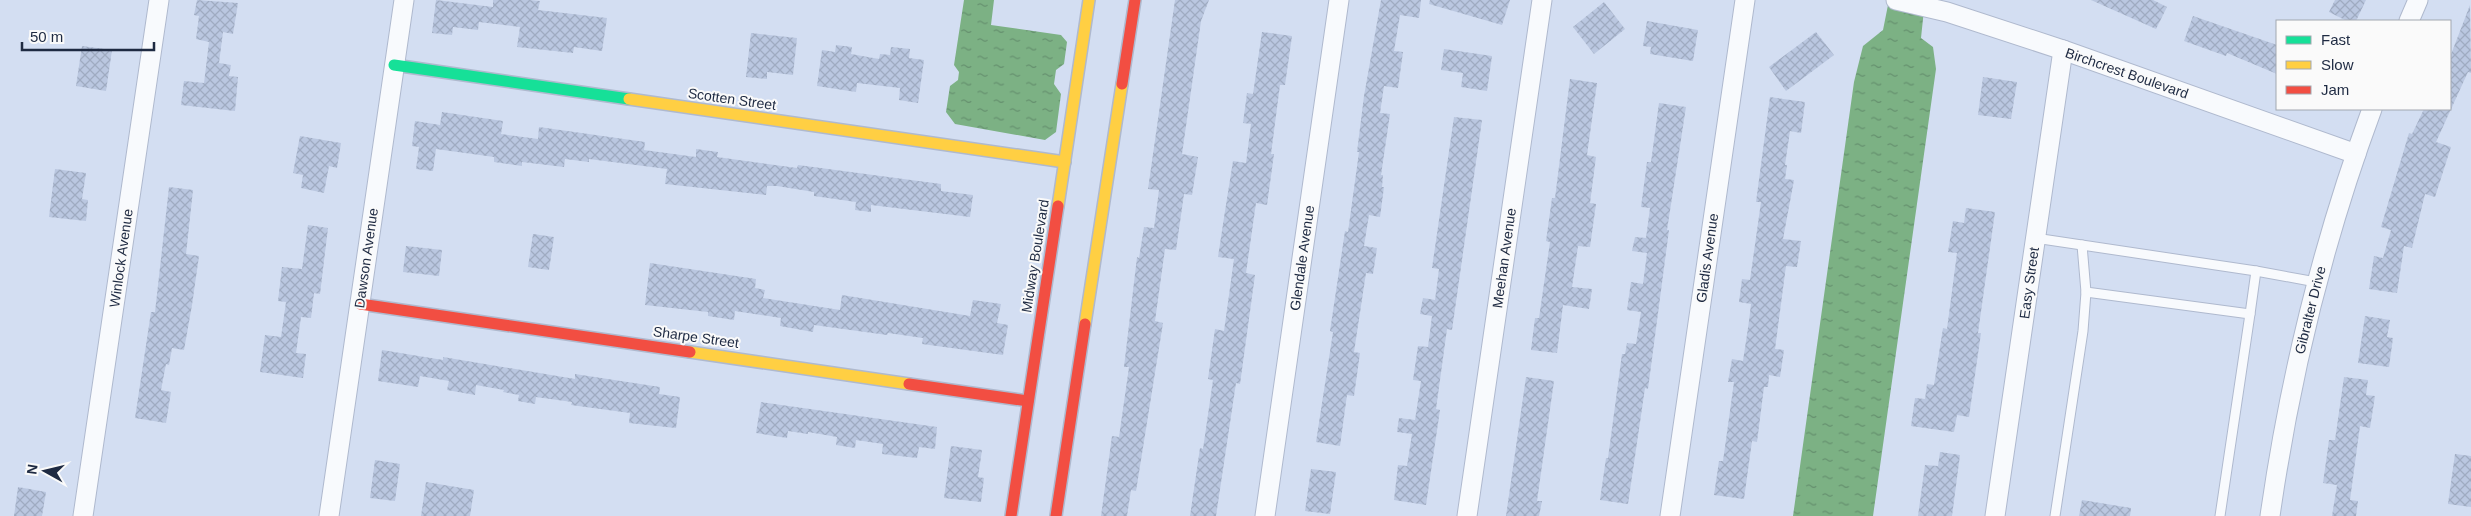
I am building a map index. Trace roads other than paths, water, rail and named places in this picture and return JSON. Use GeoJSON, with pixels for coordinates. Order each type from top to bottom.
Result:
{"type":"FeatureCollection","features":[{"type":"Feature","properties":{"kind":"street","name":"Winlock Avenue"},"geometry":{"type":"LineString","coordinates":[[83,516],[159,0]]}},
{"type":"Feature","properties":{"kind":"street","name":"Dawson Avenue"},"geometry":{"type":"LineString","coordinates":[[329,516],[404,0]]}},
{"type":"Feature","properties":{"kind":"street","name":"Midway Boulevard"},"geometry":{"type":"LineString","coordinates":[[1011,516],[1089,0]]}},
{"type":"Feature","properties":{"kind":"street"},"geometry":{"type":"LineString","coordinates":[[1056,516],[1134,0]]}},
{"type":"Feature","properties":{"kind":"street","name":"Glendale Avenue"},"geometry":{"type":"LineString","coordinates":[[1265,516],[1339,0]]}},
{"type":"Feature","properties":{"kind":"street","name":"Meehan Avenue"},"geometry":{"type":"LineString","coordinates":[[1467,516],[1542,0]]}},
{"type":"Feature","properties":{"kind":"street","name":"Gladis Avenue"},"geometry":{"type":"LineString","coordinates":[[1670,516],[1745,0]]}},
{"type":"Feature","properties":{"kind":"street","name":"Birchcrest Boulevard"},"geometry":{"type":"LineString","coordinates":[[1896,0],[1947,12],[2063,50],[2356,154]]}},
{"type":"Feature","properties":{"kind":"street"},"geometry":{"type":"LineString","coordinates":[[2409,20],[2418,0]]}},
{"type":"Feature","properties":{"kind":"street","name":"Easy Street"},"geometry":{"type":"LineString","coordinates":[[1995,516],[2063,50]]}},
{"type":"Feature","properties":{"kind":"street","name":"Scotten Street"},"geometry":{"type":"LineString","coordinates":[[394,65],[1065,162]]}},
{"type":"Feature","properties":{"kind":"street","name":"Gibralter Drive"},"geometry":{"type":"LineString","coordinates":[[2270,516],[2280,446],[2298,357],[2316,282],[2372,110]]}},
{"type":"Feature","properties":{"kind":"street","name":"Sharpe Street"},"geometry":{"type":"LineString","coordinates":[[360,304],[1028,401]]}},
{"type":"Feature","properties":{"kind":"lane"},"geometry":{"type":"LineString","coordinates":[[2035,238],[2256,271],[2316,282]]}},
{"type":"Feature","properties":{"kind":"lane"},"geometry":{"type":"LineString","coordinates":[[2056,516],[2083,331],[2086,292],[2082,245]]}},
{"type":"Feature","properties":{"kind":"lane"},"geometry":{"type":"LineString","coordinates":[[2220,516],[2256,271]]}},
{"type":"Feature","properties":{"kind":"lane"},"geometry":{"type":"LineString","coordinates":[[2086,292],[2250,314]]}},
{"type":"Feature","properties":{"kind":"water"},"geometry":{"type":"Polygon","coordinates":[[[964,0],[994,0],[991,25],[1061,35],[1067,42],[1064,64],[1056,70],[1054,84],[1061,94],[1056,132],[1045,140],[955,124],[946,112],[950,86],[958,80],[959,72],[954,65],[964,0]]]}},
{"type":"Feature","properties":{"kind":"water"},"geometry":{"type":"Polygon","coordinates":[[[1889,0],[1925,0],[1921,38],[1933,47],[1936,69],[1873,516],[1793,516],[1854,82],[1863,46],[1883,30],[1889,0]]]}}]}
